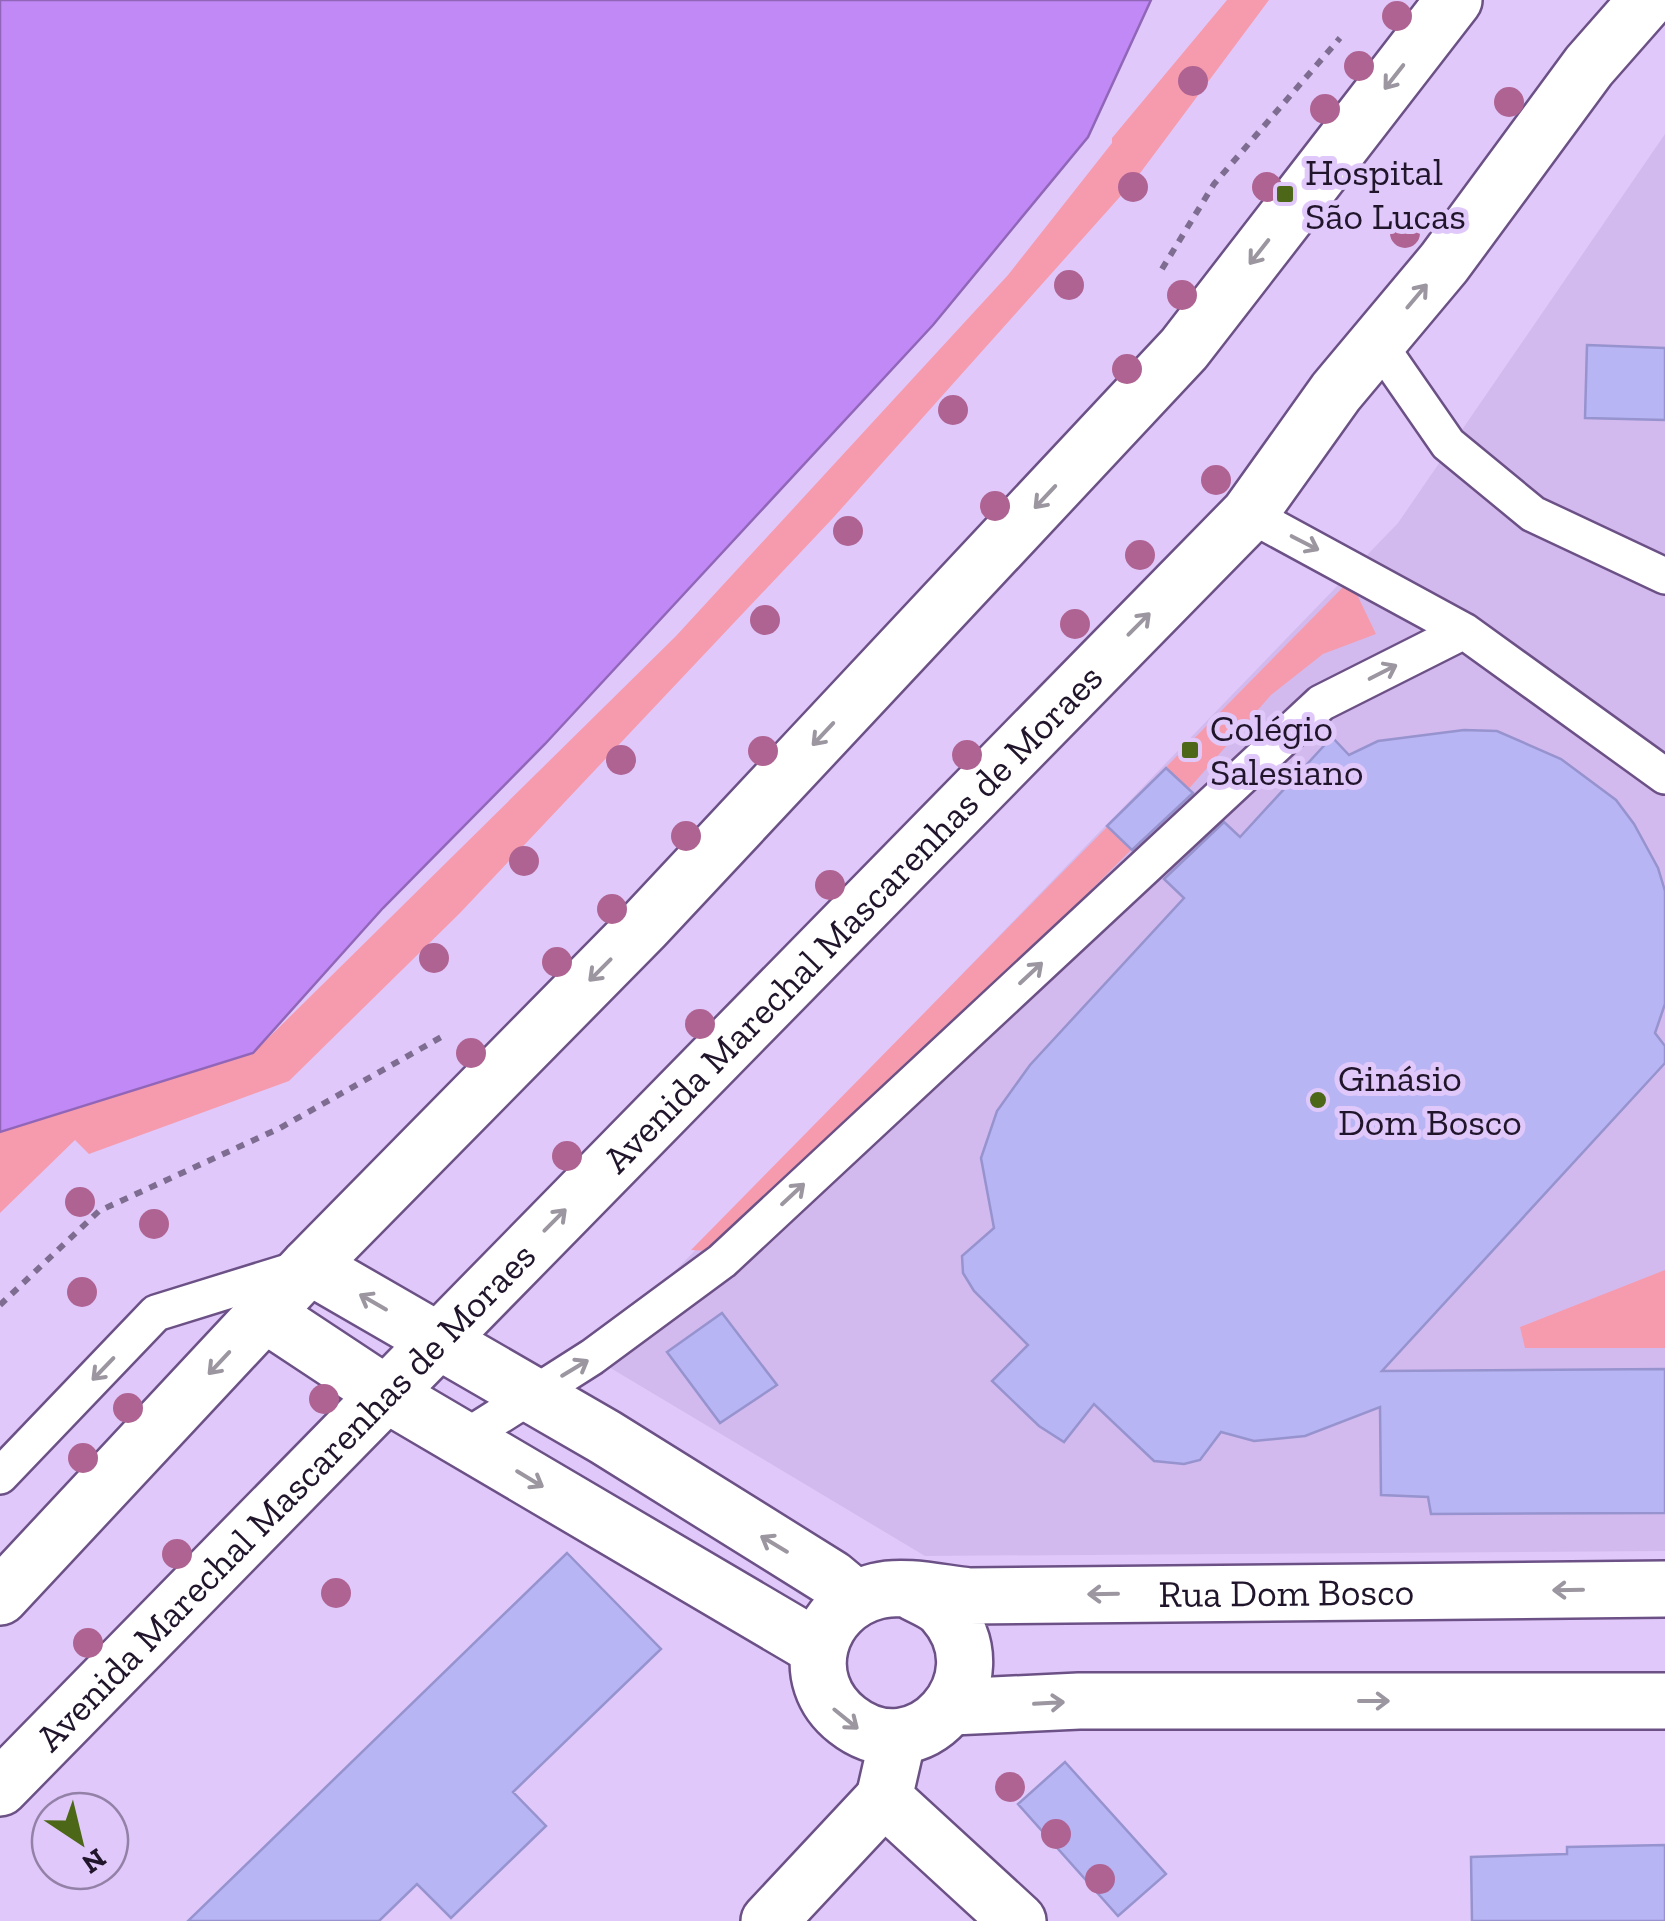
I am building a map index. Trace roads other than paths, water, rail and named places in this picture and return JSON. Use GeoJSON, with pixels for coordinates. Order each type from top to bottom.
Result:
{"type":"FeatureCollection","features":[{"type":"Feature","properties":{"kind":"main road"},"geometry":{"type":"LineString","coordinates":[[0,1597],[309,1266],[644,927],[1184,349],[1454,0]]}},
{"type":"Feature","properties":{"kind":"main road","name":"Avenida Marechal Mascarenhas de Moraes"},"geometry":{"type":"LineString","coordinates":[[0,1788],[1248,514],[1378,343],[1455,250],[1589,66],[1648,16]]}},
{"type":"Feature","properties":{"kind":"main road"},"geometry":{"type":"LineString","coordinates":[[309,1266],[532,1394],[832,1578],[855,1598]]}},
{"type":"Feature","properties":{"kind":"main road"},"geometry":{"type":"LineString","coordinates":[[266,1314],[386,1394],[816,1647]]}},
{"type":"Feature","properties":{"kind":"main road","name":"Rua Dom Bosco"},"geometry":{"type":"LineString","coordinates":[[911,1591],[969,1596],[1665,1589]]}},
{"type":"Feature","properties":{"kind":"main road"},"geometry":{"type":"LineString","coordinates":[[882,1590],[911,1591],[942,1608],[962,1638],[965,1674],[952,1707],[928,1728],[898,1737],[862,1732],[834,1710],[818,1676],[816,1647],[835,1616],[855,1598],[882,1590]]}},
{"type":"Feature","properties":{"kind":"main road"},"geometry":{"type":"LineString","coordinates":[[952,1707],[1079,1701],[1665,1701]]}},
{"type":"Feature","properties":{"kind":"main road"},"geometry":{"type":"LineString","coordinates":[[769,1921],[884,1798],[898,1737]]}},
{"type":"Feature","properties":{"kind":"main road"},"geometry":{"type":"LineString","coordinates":[[884,1798],[1018,1921]]}},
{"type":"Feature","properties":{"kind":"lane"},"geometry":{"type":"LineString","coordinates":[[1378,343],[1448,444],[1533,514],[1665,576]]}},
{"type":"Feature","properties":{"kind":"lane"},"geometry":{"type":"LineString","coordinates":[[1248,514],[1361,572],[1464,632],[1665,776]]}},
{"type":"Feature","properties":{"kind":"lane"},"geometry":{"type":"LineString","coordinates":[[463,1439],[592,1357],[722,1261],[1322,703],[1464,632]]}},
{"type":"Feature","properties":{"kind":"lane"},"geometry":{"type":"LineString","coordinates":[[0,1476],[156,1314],[309,1266]]}},
{"type":"Feature","properties":{"kind":"place","name":"Hospital São Lucas"},"geometry":{"type":"Point","coordinates":[1285,194]}},
{"type":"Feature","properties":{"kind":"place","name":"Colégio Salesiano"},"geometry":{"type":"Point","coordinates":[1190,750]}},
{"type":"Feature","properties":{"kind":"place","name":"Ginásio Dom Bosco"},"geometry":{"type":"Point","coordinates":[1318,1100]}}]}
